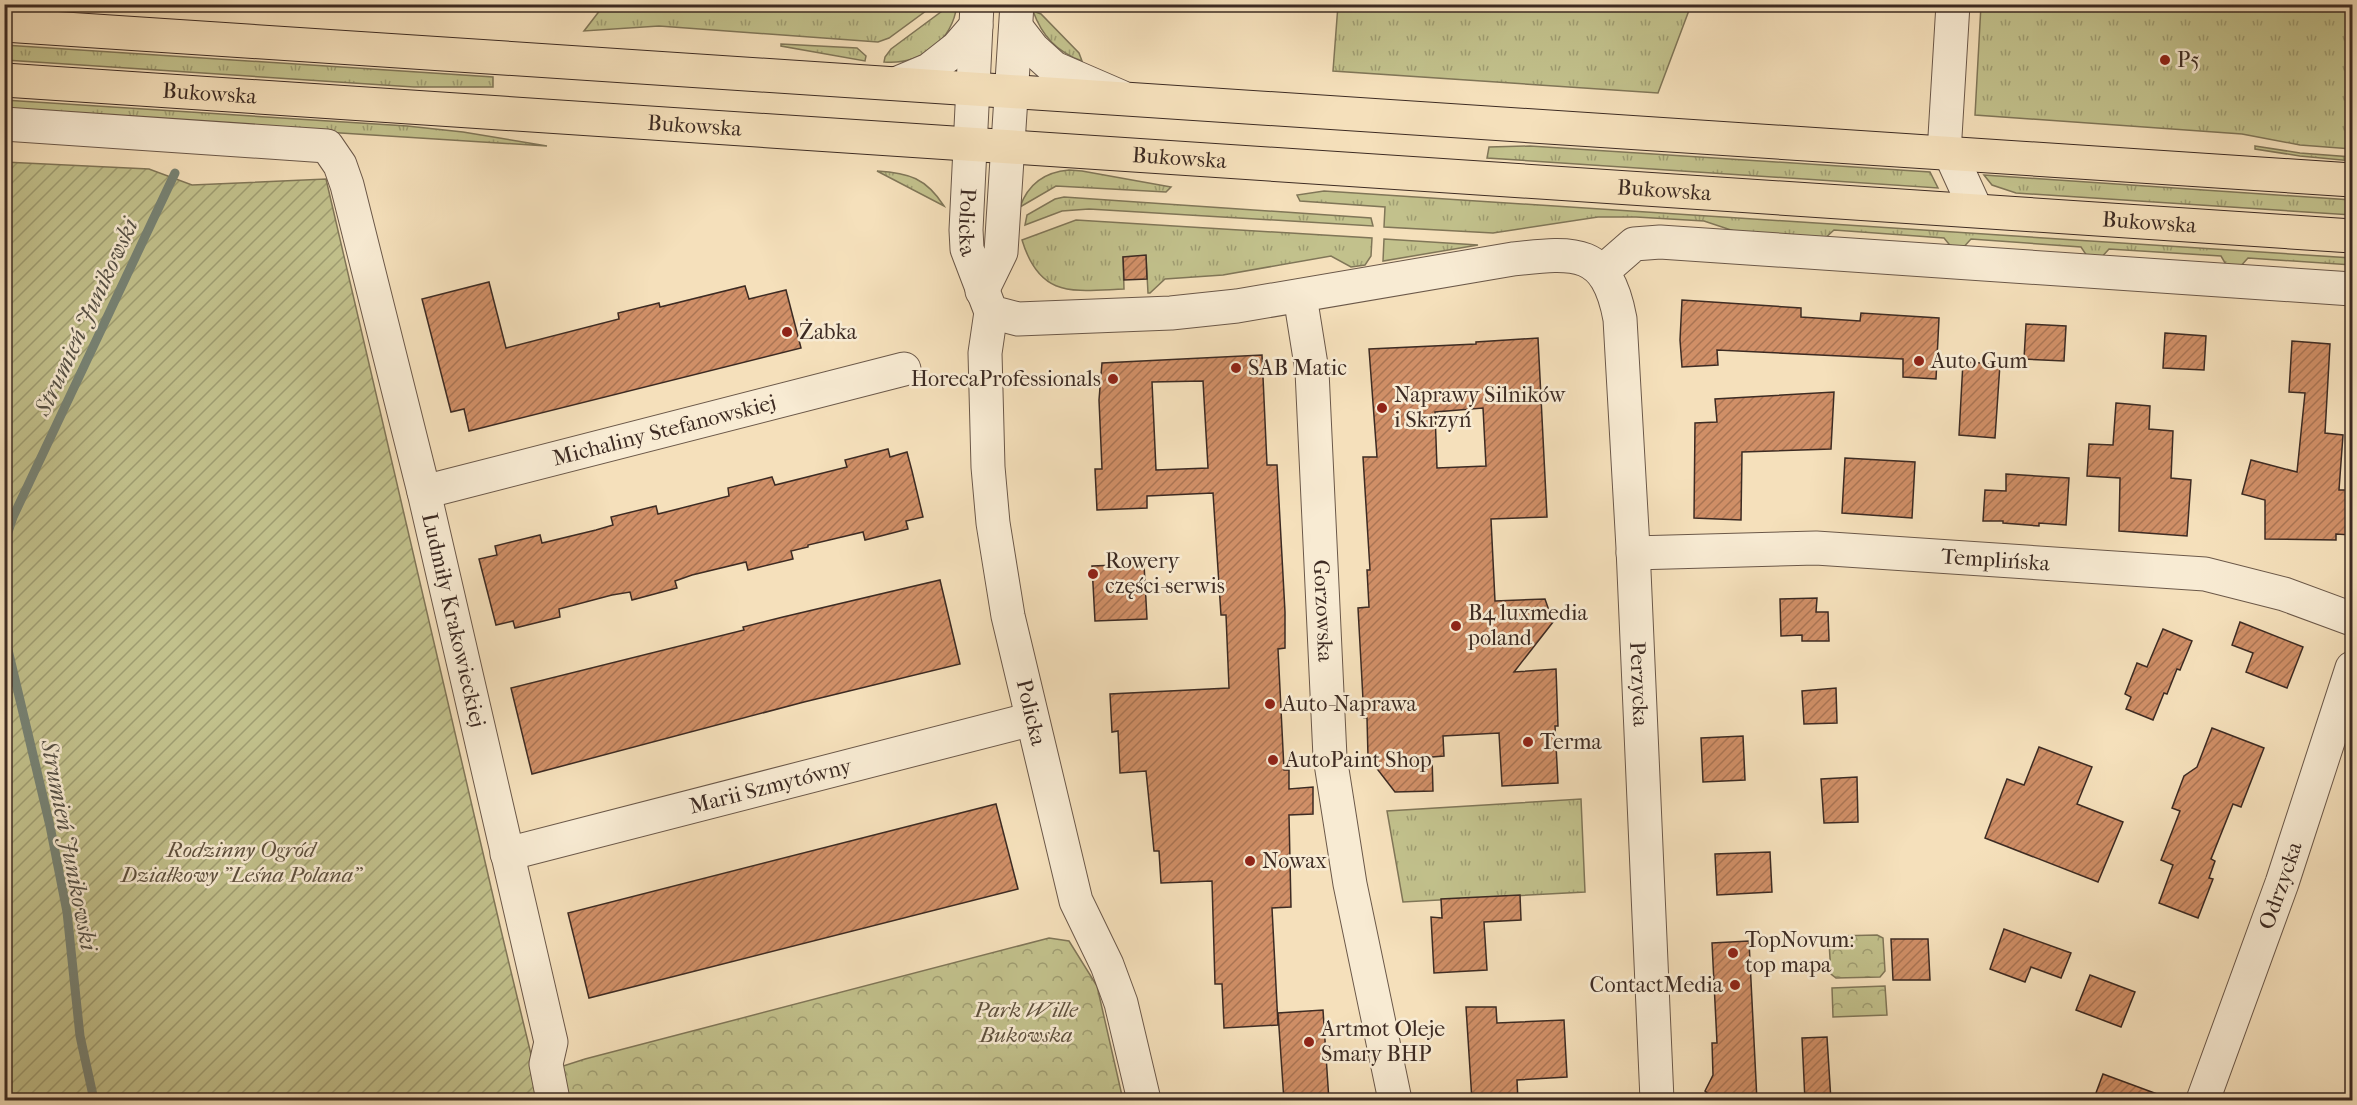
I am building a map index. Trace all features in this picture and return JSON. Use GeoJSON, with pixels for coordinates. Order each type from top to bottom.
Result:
{"type":"FeatureCollection","features":[{"type":"Feature","properties":{"kind":"main road"},"geometry":{"type":"LineString","coordinates":[[4,25],[2352,180]]}},
{"type":"Feature","properties":{"kind":"main road","name":"Bukowska"},"geometry":{"type":"LineString","coordinates":[[4,80],[2352,236]]}},
{"type":"Feature","properties":{"kind":"street"},"geometry":{"type":"LineString","coordinates":[[1953,4],[1947,153],[1976,210]]}},
{"type":"Feature","properties":{"kind":"street"},"geometry":{"type":"LineString","coordinates":[[898,83],[929,70],[957,48],[976,15]]}},
{"type":"Feature","properties":{"kind":"street","name":"Policka"},"geometry":{"type":"LineString","coordinates":[[976,15],[966,216],[967,249],[987,301]]}},
{"type":"Feature","properties":{"kind":"street"},"geometry":{"type":"LineString","coordinates":[[1016,16],[1032,49],[1054,68],[1126,99]]}},
{"type":"Feature","properties":{"kind":"street","name":"Policka"},"geometry":{"type":"LineString","coordinates":[[1016,16],[1001,252],[987,301],[985,354],[988,467],[993,523],[1008,616],[1076,901],[1107,966],[1121,1003],[1144,1101]]}},
{"type":"Feature","properties":{"kind":"street","name":"Ludmiły Krakowieckiej"},"geometry":{"type":"LineString","coordinates":[[4,124],[327,146],[340,165],[347,185],[424,492],[551,1042],[546,1064],[553,1101]]}},
{"type":"Feature","properties":{"kind":"street"},"geometry":{"type":"LineString","coordinates":[[987,301],[1018,319],[1160,314],[1237,306],[1554,254],[1587,259],[1603,271],[1634,244],[1660,242],[2352,289]]}},
{"type":"Feature","properties":{"kind":"street","name":"Perzycka"},"geometry":{"type":"LineString","coordinates":[[1603,271],[1617,300],[1620,319],[1633,552],[1657,1101]]}},
{"type":"Feature","properties":{"kind":"street","name":"Gorzowska"},"geometry":{"type":"LineString","coordinates":[[1300,296],[1312,371],[1331,766],[1350,884],[1395,1101]]}},
{"type":"Feature","properties":{"kind":"street","name":"Michaliny Stefanowskiej"},"geometry":{"type":"LineString","coordinates":[[424,492],[904,369]]}},
{"type":"Feature","properties":{"kind":"street","name":"Templińska"},"geometry":{"type":"LineString","coordinates":[[1633,552],[1816,548],[2205,574],[2284,594],[2352,619]]}},
{"type":"Feature","properties":{"kind":"street","name":"Odrzycka"},"geometry":{"type":"LineString","coordinates":[[2203,1101],[2282,883],[2352,668]]}},
{"type":"Feature","properties":{"kind":"street","name":"Marii Szmytówny"},"geometry":{"type":"LineString","coordinates":[[507,854],[1032,719]]}},
{"type":"Feature","properties":{"kind":"street"},"geometry":{"type":"LineString","coordinates":[[1635,1101],[1633,1059],[1654,1024]]}},
{"type":"Feature","properties":{"kind":"green space"},"geometry":{"type":"Polygon","coordinates":[[[1338,4],[1691,5],[1658,93],[1333,71],[1338,4]]]}},
{"type":"Feature","properties":{"kind":"green space"},"geometry":{"type":"Polygon","coordinates":[[[604,5],[934,5],[889,38],[878,42],[659,26],[584,31],[604,5]]]}},
{"type":"Feature","properties":{"kind":"green space"},"geometry":{"type":"Polygon","coordinates":[[[957,5],[949,30],[932,48],[910,59],[884,62],[891,49],[949,6],[957,5]]]}},
{"type":"Feature","properties":{"kind":"green space","name":"P5"},"geometry":{"type":"Polygon","coordinates":[[[1981,5],[2352,5],[2352,149],[2300,145],[2242,134],[1975,115],[1981,5]]]}},
{"type":"Feature","properties":{"kind":"green space"},"geometry":{"type":"Polygon","coordinates":[[[1033,11],[1041,14],[1079,53],[1082,61],[1065,53],[1052,42],[1041,28],[1033,11]]]}},
{"type":"Feature","properties":{"kind":"green space"},"geometry":{"type":"Polygon","coordinates":[[[781,44],[857,48],[866,56],[865,61],[781,46],[781,44]]]}},
{"type":"Feature","properties":{"kind":"green space"},"geometry":{"type":"Polygon","coordinates":[[[4,45],[493,77],[493,87],[414,87],[5,60],[4,45]]]}},
{"type":"Feature","properties":{"kind":"green space"},"geometry":{"type":"Polygon","coordinates":[[[4,100],[407,126],[463,132],[547,146],[5,112],[4,100]]]}},
{"type":"Feature","properties":{"kind":"green space"},"geometry":{"type":"Polygon","coordinates":[[[1530,146],[1930,172],[1938,188],[1487,158],[1489,147],[1530,146]]]}},
{"type":"Feature","properties":{"kind":"green space"},"geometry":{"type":"Polygon","coordinates":[[[2255,146],[2300,153],[2352,157],[2352,161],[2300,156],[2255,149],[2255,146]]]}},
{"type":"Feature","properties":{"kind":"green space","name":"Rodzinny Ogród Działkowy \"Leśna Polana\""},"geometry":{"type":"Polygon","coordinates":[[[4,162],[149,169],[192,185],[326,179],[542,1100],[5,1100],[4,162]]]}},
{"type":"Feature","properties":{"kind":"green space"},"geometry":{"type":"Polygon","coordinates":[[[1069,170],[1171,187],[1166,192],[1056,186],[1020,207],[1023,199],[1038,181],[1052,173],[1069,170]]]}},
{"type":"Feature","properties":{"kind":"green space"},"geometry":{"type":"Polygon","coordinates":[[[877,171],[898,173],[916,179],[930,189],[944,206],[877,171]]]}},
{"type":"Feature","properties":{"kind":"green space"},"geometry":{"type":"Polygon","coordinates":[[[1984,175],[2352,200],[2352,215],[2016,193],[1992,185],[1984,175]]]}},
{"type":"Feature","properties":{"kind":"green space"},"geometry":{"type":"Polygon","coordinates":[[[1324,191],[2352,258],[2352,265],[2248,258],[2238,269],[2228,268],[2221,256],[2109,249],[2099,260],[2089,259],[2081,247],[1971,239],[1961,250],[1953,249],[1944,238],[1834,230],[1822,241],[1749,236],[1704,221],[1636,217],[1598,217],[1493,233],[1384,227],[1385,207],[1300,201],[1297,195],[1324,191]]]}},
{"type":"Feature","properties":{"kind":"green space"},"geometry":{"type":"Polygon","coordinates":[[[1064,197],[1371,218],[1373,226],[1089,209],[1062,211],[1025,225],[1027,215],[1055,199],[1064,197]]]}},
{"type":"Feature","properties":{"kind":"green space"},"geometry":{"type":"Polygon","coordinates":[[[1076,220],[1372,238],[1371,256],[1365,265],[1351,267],[1331,256],[1223,275],[1165,279],[1150,293],[1148,293],[1146,256],[1123,257],[1124,289],[1074,290],[1049,282],[1038,273],[1029,259],[1022,240],[1076,220]]]}},
{"type":"Feature","properties":{"kind":"green space"},"geometry":{"type":"Polygon","coordinates":[[[1384,239],[1478,245],[1383,261],[1384,239]]]}},
{"type":"Feature","properties":{"kind":"green space"},"geometry":{"type":"Polygon","coordinates":[[[1581,799],[1585,892],[1403,902],[1387,811],[1581,799]]]}},
{"type":"Feature","properties":{"kind":"green space"},"geometry":{"type":"Polygon","coordinates":[[[1877,935],[1883,938],[1885,971],[1880,977],[1836,978],[1831,974],[1829,942],[1835,936],[1877,935]]]}},
{"type":"Feature","properties":{"kind":"green space","name":"Park Wille Bukowska"},"geometry":{"type":"Polygon","coordinates":[[[1049,938],[1069,941],[1097,986],[1123,1100],[565,1100],[557,1068],[1049,938]]]}},
{"type":"Feature","properties":{"kind":"green space"},"geometry":{"type":"Polygon","coordinates":[[[1885,986],[1887,1015],[1833,1017],[1832,988],[1885,986]]]}},
{"type":"Feature","properties":{"kind":"building"},"geometry":{"type":"Polygon","coordinates":[[[1146,255],[1147,279],[1124,280],[1123,257],[1146,255]]]}},
{"type":"Feature","properties":{"kind":"building"},"geometry":{"type":"Polygon","coordinates":[[[489,282],[506,348],[619,319],[618,313],[659,303],[660,307],[745,286],[749,299],[786,290],[801,348],[469,431],[464,409],[451,412],[422,299],[489,282]]]}},
{"type":"Feature","properties":{"kind":"building"},"geometry":{"type":"Polygon","coordinates":[[[1682,300],[1801,308],[1801,317],[1860,321],[1861,313],[1939,318],[1936,379],[1903,377],[1903,359],[1717,350],[1718,365],[1682,367],[1680,340],[1682,300]]]}},
{"type":"Feature","properties":{"kind":"building"},"geometry":{"type":"Polygon","coordinates":[[[2026,324],[2066,326],[2064,361],[2024,359],[2026,324]]]}},
{"type":"Feature","properties":{"kind":"building"},"geometry":{"type":"Polygon","coordinates":[[[2165,333],[2206,336],[2204,370],[2163,368],[2165,333]]]}},
{"type":"Feature","properties":{"kind":"building"},"geometry":{"type":"Polygon","coordinates":[[[1538,338],[1547,517],[1491,519],[1495,601],[1545,599],[1553,622],[1514,672],[1556,669],[1558,726],[1555,726],[1558,783],[1502,786],[1499,733],[1443,736],[1444,756],[1432,757],[1433,791],[1395,792],[1368,757],[1367,718],[1364,718],[1358,608],[1369,607],[1367,570],[1370,570],[1363,457],[1377,457],[1369,349],[1476,344],[1476,342],[1538,338]],[[1483,408],[1435,412],[1437,468],[1486,466],[1483,408]]]}},
{"type":"Feature","properties":{"kind":"building"},"geometry":{"type":"Polygon","coordinates":[[[2292,341],[2330,344],[2325,433],[2343,435],[2339,490],[2351,490],[2351,535],[2336,534],[2336,540],[2265,539],[2265,500],[2242,494],[2251,460],[2297,472],[2305,393],[2289,392],[2292,341]]]}},
{"type":"Feature","properties":{"kind":"building"},"geometry":{"type":"Polygon","coordinates":[[[1262,355],[1267,465],[1277,465],[1285,612],[1285,648],[1278,649],[1284,770],[1289,770],[1289,789],[1313,787],[1313,814],[1289,815],[1291,907],[1272,908],[1278,1025],[1224,1028],[1222,984],[1215,984],[1212,881],[1161,883],[1159,851],[1154,851],[1146,771],[1120,773],[1118,731],[1112,732],[1110,694],[1229,688],[1226,615],[1221,615],[1213,493],[1147,496],[1147,508],[1097,510],[1095,469],[1102,469],[1099,400],[1102,363],[1262,355]],[[1203,381],[1152,382],[1156,470],[1208,468],[1203,381]]]}},
{"type":"Feature","properties":{"kind":"building"},"geometry":{"type":"Polygon","coordinates":[[[1963,362],[2000,364],[1995,438],[1959,435],[1963,362]]]}},
{"type":"Feature","properties":{"kind":"building"},"geometry":{"type":"Polygon","coordinates":[[[1834,392],[1831,449],[1742,452],[1741,520],[1694,518],[1695,423],[1717,422],[1715,399],[1834,392]]]}},
{"type":"Feature","properties":{"kind":"building"},"geometry":{"type":"Polygon","coordinates":[[[2116,403],[2150,406],[2149,429],[2173,431],[2171,478],[2191,480],[2187,536],[2119,531],[2120,478],[2087,476],[2089,444],[2113,445],[2116,403]]]}},
{"type":"Feature","properties":{"kind":"building"},"geometry":{"type":"Polygon","coordinates":[[[888,449],[890,457],[907,452],[912,471],[923,517],[906,521],[908,529],[865,540],[863,532],[791,551],[793,559],[748,570],[746,562],[692,575],[675,581],[677,588],[632,600],[630,592],[612,595],[559,609],[560,617],[515,628],[513,621],[496,625],[479,559],[497,555],[495,546],[540,535],[542,543],[596,530],[613,525],[611,517],[656,506],[658,514],[729,496],[728,488],[772,477],[775,485],[847,467],[845,460],[888,449]]]}},
{"type":"Feature","properties":{"kind":"building"},"geometry":{"type":"Polygon","coordinates":[[[1845,458],[1915,462],[1912,518],[1842,513],[1845,458]]]}},
{"type":"Feature","properties":{"kind":"building"},"geometry":{"type":"Polygon","coordinates":[[[2006,474],[2069,478],[2066,525],[2039,523],[2039,526],[1983,521],[1985,490],[2006,491],[2006,474]]]}},
{"type":"Feature","properties":{"kind":"building"},"geometry":{"type":"Polygon","coordinates":[[[1144,564],[1147,619],[1095,621],[1092,566],[1144,564]]]}},
{"type":"Feature","properties":{"kind":"building"},"geometry":{"type":"Polygon","coordinates":[[[940,580],[960,664],[804,702],[532,774],[511,688],[744,630],[743,627],[940,580]]]}},
{"type":"Feature","properties":{"kind":"building"},"geometry":{"type":"Polygon","coordinates":[[[1817,598],[1816,612],[1828,612],[1829,641],[1802,641],[1802,635],[1781,636],[1780,599],[1817,598]]]}},
{"type":"Feature","properties":{"kind":"building"},"geometry":{"type":"Polygon","coordinates":[[[2240,622],[2303,647],[2287,688],[2246,672],[2253,653],[2232,645],[2240,622]]]}},
{"type":"Feature","properties":{"kind":"building"},"geometry":{"type":"Polygon","coordinates":[[[2163,629],[2192,641],[2180,670],[2177,669],[2167,694],[2164,693],[2153,720],[2126,709],[2131,697],[2125,694],[2137,663],[2147,667],[2163,629]]]}},
{"type":"Feature","properties":{"kind":"building"},"geometry":{"type":"Polygon","coordinates":[[[1836,688],[1837,723],[1804,724],[1802,691],[1836,688]]]}},
{"type":"Feature","properties":{"kind":"building"},"geometry":{"type":"Polygon","coordinates":[[[2212,728],[2264,748],[2241,807],[2233,804],[2211,859],[2215,861],[2209,878],[2213,879],[2198,918],[2159,903],[2173,865],[2161,860],[2180,811],[2172,808],[2184,776],[2197,767],[2212,728]]]}},
{"type":"Feature","properties":{"kind":"building"},"geometry":{"type":"Polygon","coordinates":[[[1743,736],[1745,780],[1703,782],[1701,738],[1743,736]]]}},
{"type":"Feature","properties":{"kind":"building"},"geometry":{"type":"Polygon","coordinates":[[[2039,747],[2092,767],[2077,804],[2123,822],[2098,882],[1985,838],[2007,779],[2024,785],[2039,747]]]}},
{"type":"Feature","properties":{"kind":"building"},"geometry":{"type":"Polygon","coordinates":[[[1857,777],[1858,822],[1824,823],[1821,779],[1857,777]]]}},
{"type":"Feature","properties":{"kind":"building"},"geometry":{"type":"Polygon","coordinates":[[[996,804],[1018,889],[589,998],[568,913],[996,804]]]}},
{"type":"Feature","properties":{"kind":"building"},"geometry":{"type":"Polygon","coordinates":[[[1770,852],[1772,892],[1717,895],[1715,854],[1770,852]]]}},
{"type":"Feature","properties":{"kind":"building"},"geometry":{"type":"Polygon","coordinates":[[[1520,895],[1521,920],[1484,922],[1487,970],[1434,973],[1431,917],[1442,918],[1441,899],[1520,895]]]}},
{"type":"Feature","properties":{"kind":"building"},"geometry":{"type":"Polygon","coordinates":[[[2004,929],[2071,953],[2061,978],[2031,967],[2025,982],[1990,969],[2004,929]]]}},
{"type":"Feature","properties":{"kind":"building"},"geometry":{"type":"Polygon","coordinates":[[[1891,939],[1928,939],[1930,980],[1893,980],[1891,939]]]}},
{"type":"Feature","properties":{"kind":"building"},"geometry":{"type":"Polygon","coordinates":[[[1749,941],[1757,1101],[1716,1101],[1705,1091],[1713,1075],[1712,1043],[1717,1043],[1712,943],[1749,941]]]}},
{"type":"Feature","properties":{"kind":"building"},"geometry":{"type":"Polygon","coordinates":[[[2090,975],[2135,992],[2121,1027],[2076,1010],[2090,975]]]}},
{"type":"Feature","properties":{"kind":"building"},"geometry":{"type":"Polygon","coordinates":[[[1466,1007],[1496,1007],[1497,1023],[1564,1020],[1567,1077],[1517,1080],[1518,1101],[1472,1101],[1466,1007]]]}},
{"type":"Feature","properties":{"kind":"building"},"geometry":{"type":"Polygon","coordinates":[[[1323,1010],[1329,1101],[1284,1101],[1278,1013],[1323,1010]]]}},
{"type":"Feature","properties":{"kind":"building"},"geometry":{"type":"Polygon","coordinates":[[[1827,1037],[1831,1101],[1805,1101],[1802,1038],[1827,1037]]]}},
{"type":"Feature","properties":{"kind":"building"},"geometry":{"type":"Polygon","coordinates":[[[2103,1074],[2168,1098],[2167,1101],[2093,1101],[2103,1074]]]}},
{"type":"Feature","properties":{"kind":"waterway","name":"Strumień Junikowski"},"geometry":{"type":"LineString","coordinates":[[4,544],[13,517],[175,173]]}},
{"type":"Feature","properties":{"kind":"waterway","name":"Strumień Junikowski"},"geometry":{"type":"LineString","coordinates":[[4,633],[50,826],[67,912],[80,1036],[94,1100]]}},
{"type":"Feature","properties":{"kind":"place","name":"P5"},"geometry":{"type":"Point","coordinates":[2165,60]}},
{"type":"Feature","properties":{"kind":"place","name":"Żabka"},"geometry":{"type":"Point","coordinates":[787,332]}},
{"type":"Feature","properties":{"kind":"place","name":"Auto Gum"},"geometry":{"type":"Point","coordinates":[1919,361]}},
{"type":"Feature","properties":{"kind":"place","name":"SAB Matic"},"geometry":{"type":"Point","coordinates":[1236,368]}},
{"type":"Feature","properties":{"kind":"place","name":"HorecaProfessionals"},"geometry":{"type":"Point","coordinates":[1113,379]}},
{"type":"Feature","properties":{"kind":"place","name":"Naprawy Silników i Skrzyń"},"geometry":{"type":"Point","coordinates":[1382,408]}},
{"type":"Feature","properties":{"kind":"place","name":"Rowery części-serwis"},"geometry":{"type":"Point","coordinates":[1093,574]}},
{"type":"Feature","properties":{"kind":"place","name":"B4 luxmedia poland"},"geometry":{"type":"Point","coordinates":[1456,626]}},
{"type":"Feature","properties":{"kind":"place","name":"Auto-Naprawa"},"geometry":{"type":"Point","coordinates":[1270,704]}},
{"type":"Feature","properties":{"kind":"place","name":"Terma"},"geometry":{"type":"Point","coordinates":[1528,742]}},
{"type":"Feature","properties":{"kind":"place","name":"AutoPaint Shop"},"geometry":{"type":"Point","coordinates":[1273,760]}},
{"type":"Feature","properties":{"kind":"place","name":"Nowax"},"geometry":{"type":"Point","coordinates":[1250,861]}},
{"type":"Feature","properties":{"kind":"place","name":"TopNovum: top mapa"},"geometry":{"type":"Point","coordinates":[1733,953]}},
{"type":"Feature","properties":{"kind":"place","name":"ContactMedia"},"geometry":{"type":"Point","coordinates":[1735,985]}},
{"type":"Feature","properties":{"kind":"place","name":"Artmot Oleje Smary BHP"},"geometry":{"type":"Point","coordinates":[1309,1042]}}]}
